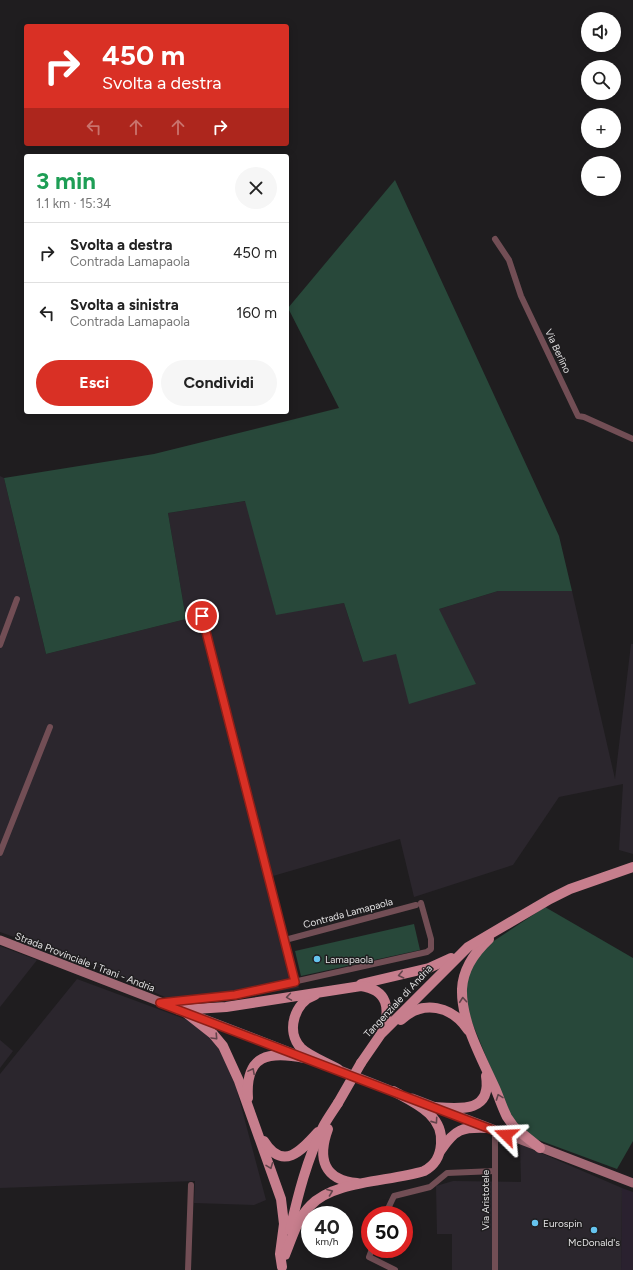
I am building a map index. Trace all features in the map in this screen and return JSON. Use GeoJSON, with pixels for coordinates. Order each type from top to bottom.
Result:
{"type":"FeatureCollection","features":[{"type":"Feature","properties":{"kind":"main road","name":"Tangenziale di Andria"},"geometry":{"type":"LineString","coordinates":[[282,1269],[302,1186],[323,1126],[336,1107],[361,1063],[381,1034],[468,947],[509,922],[570,889],[633,867]]}},
{"type":"Feature","properties":{"kind":"main road"},"geometry":{"type":"LineString","coordinates":[[509,922],[498,929],[471,958],[462,988],[463,1005],[485,1068],[510,1122],[524,1136],[540,1148]]}},
{"type":"Feature","properties":{"kind":"main road","name":"Strada Provinciale 1 Trani - Andria"},"geometry":{"type":"LineString","coordinates":[[0,940],[160,1003],[338,1069],[633,1183]]}},
{"type":"Feature","properties":{"kind":"main road"},"geometry":{"type":"LineString","coordinates":[[340,988],[429,968],[443,963],[463,951]]}},
{"type":"Feature","properties":{"kind":"main road"},"geometry":{"type":"LineString","coordinates":[[182,1011],[226,1007],[340,988],[361,986],[373,987],[381,993],[385,1002],[386,1015],[381,1034]]}},
{"type":"Feature","properties":{"kind":"main road"},"geometry":{"type":"LineString","coordinates":[[327,990],[310,997],[301,1004],[295,1015],[293,1026],[295,1036],[300,1047],[338,1069]]}},
{"type":"Feature","properties":{"kind":"main road"},"geometry":{"type":"LineString","coordinates":[[370,1049],[380,1042],[407,1014],[426,1007],[441,1008],[452,1013],[463,1023],[473,1037]]}},
{"type":"Feature","properties":{"kind":"main road"},"geometry":{"type":"LineString","coordinates":[[182,1011],[213,1034],[223,1046],[229,1057],[249,1108],[276,1182],[284,1213],[284,1235],[280,1254],[282,1269]]}},
{"type":"Feature","properties":{"kind":"main road"},"geometry":{"type":"LineString","coordinates":[[249,1108],[248,1079],[254,1066],[262,1059],[278,1054],[305,1058]]}},
{"type":"Feature","properties":{"kind":"main road"},"geometry":{"type":"LineString","coordinates":[[434,1107],[463,1108],[477,1104],[486,1093],[488,1086],[485,1068]]}},
{"type":"Feature","properties":{"kind":"main road"},"geometry":{"type":"LineString","coordinates":[[393,1091],[425,1109],[433,1117],[439,1125],[442,1135],[441,1150]]}},
{"type":"Feature","properties":{"kind":"main road"},"geometry":{"type":"LineString","coordinates":[[336,1107],[324,1146],[325,1164],[330,1172],[339,1179],[361,1183]]}},
{"type":"Feature","properties":{"kind":"main road"},"geometry":{"type":"LineString","coordinates":[[257,1129],[266,1145],[274,1153],[279,1156],[289,1157],[298,1153],[305,1147],[323,1126]]}},
{"type":"Feature","properties":{"kind":"main road"},"geometry":{"type":"LineString","coordinates":[[285,1255],[295,1229],[309,1206],[318,1198],[329,1192],[361,1183],[424,1171],[438,1158],[441,1150],[449,1138],[460,1130],[471,1127],[491,1129]]}},
{"type":"Feature","properties":{"kind":"street","name":"Via Berlino"},"geometry":{"type":"LineString","coordinates":[[495,239],[509,260],[521,296],[578,416],[584,417],[633,439]]}},
{"type":"Feature","properties":{"kind":"street"},"geometry":{"type":"LineString","coordinates":[[0,645],[17,599]]}},
{"type":"Feature","properties":{"kind":"street"},"geometry":{"type":"LineString","coordinates":[[202,616],[295,982]]}},
{"type":"Feature","properties":{"kind":"street"},"geometry":{"type":"LineString","coordinates":[[0,853],[50,727]]}},
{"type":"Feature","properties":{"kind":"street","name":"Contrada Lamapaola"},"geometry":{"type":"LineString","coordinates":[[160,1003],[235,995],[427,952],[431,949],[431,939],[418,904],[285,940]]}},
{"type":"Feature","properties":{"kind":"street","name":"Via Aristotele"},"geometry":{"type":"LineString","coordinates":[[491,1129],[495,1171],[495,1270]]}},
{"type":"Feature","properties":{"kind":"street"},"geometry":{"type":"LineString","coordinates":[[389,1206],[394,1196],[430,1186],[447,1173],[495,1171]]}},
{"type":"Feature","properties":{"kind":"street"},"geometry":{"type":"LineString","coordinates":[[188,1270],[191,1185]]}},
{"type":"Feature","properties":{"kind":"street"},"geometry":{"type":"LineString","coordinates":[[371,1258],[395,1270]]}},
{"type":"Feature","properties":{"kind":"shaded area"},"geometry":{"type":"Polygon","coordinates":[[[0,476],[4,478],[46,654],[186,619],[168,513],[246,501],[276,614],[344,603],[363,662],[439,609],[498,591],[572,591],[615,779],[631,644],[633,644],[633,854],[619,850],[623,784],[559,797],[513,865],[414,897],[400,839],[273,876],[299,988],[185,1006],[95,966],[0,932],[0,476]]]}},
{"type":"Feature","properties":{"kind":"shaded area"},"geometry":{"type":"Polygon","coordinates":[[[0,946],[37,960],[0,1007],[0,946]]]}},
{"type":"Feature","properties":{"kind":"shaded area"},"geometry":{"type":"Polygon","coordinates":[[[77,979],[193,1022],[217,1043],[236,1087],[266,1200],[254,1205],[194,1203],[195,1181],[0,1188],[0,1074],[77,979]]]}},
{"type":"Feature","properties":{"kind":"shaded area"},"geometry":{"type":"Polygon","coordinates":[[[0,1040],[13,1051],[0,1068],[0,1040]]]}},
{"type":"Feature","properties":{"kind":"shaded area"},"geometry":{"type":"Polygon","coordinates":[[[520,1144],[622,1188],[621,1270],[452,1270],[452,1234],[437,1234],[436,1186],[453,1181],[521,1182],[520,1144]]]}},
{"type":"Feature","properties":{"kind":"shaded area"},"geometry":{"type":"Polygon","coordinates":[[[622,1188],[633,1192],[633,1270],[621,1270],[622,1188]]]}},
{"type":"Feature","properties":{"kind":"green space"},"geometry":{"type":"Polygon","coordinates":[[[395,180],[559,536],[572,591],[498,591],[439,609],[476,684],[409,704],[396,654],[363,662],[344,603],[276,615],[245,501],[168,513],[186,619],[46,654],[4,478],[154,454],[339,408],[289,310],[289,307],[395,180]]]}},
{"type":"Feature","properties":{"kind":"green space"},"geometry":{"type":"Polygon","coordinates":[[[545,907],[633,958],[633,1141],[617,1169],[533,1138],[511,1118],[467,1010],[466,981],[473,960],[486,946],[545,907]]]}},
{"type":"Feature","properties":{"kind":"green space"},"geometry":{"type":"Polygon","coordinates":[[[414,924],[420,950],[301,976],[295,951],[414,924]]]}},
{"type":"Feature","properties":{"kind":"place","name":"Lamapaola"},"geometry":{"type":"Point","coordinates":[317,959]}},
{"type":"Feature","properties":{"kind":"place","name":"Eurospin"},"geometry":{"type":"Point","coordinates":[535,1223]}},
{"type":"Feature","properties":{"kind":"place","name":"McDonald's"},"geometry":{"type":"Point","coordinates":[594,1230]}},
{"type":"Feature","properties":{"kind":"route"},"geometry":{"type":"LineString","coordinates":[[202,616],[295,982],[235,995],[160,1003],[338,1069],[506,1135]]}}]}
